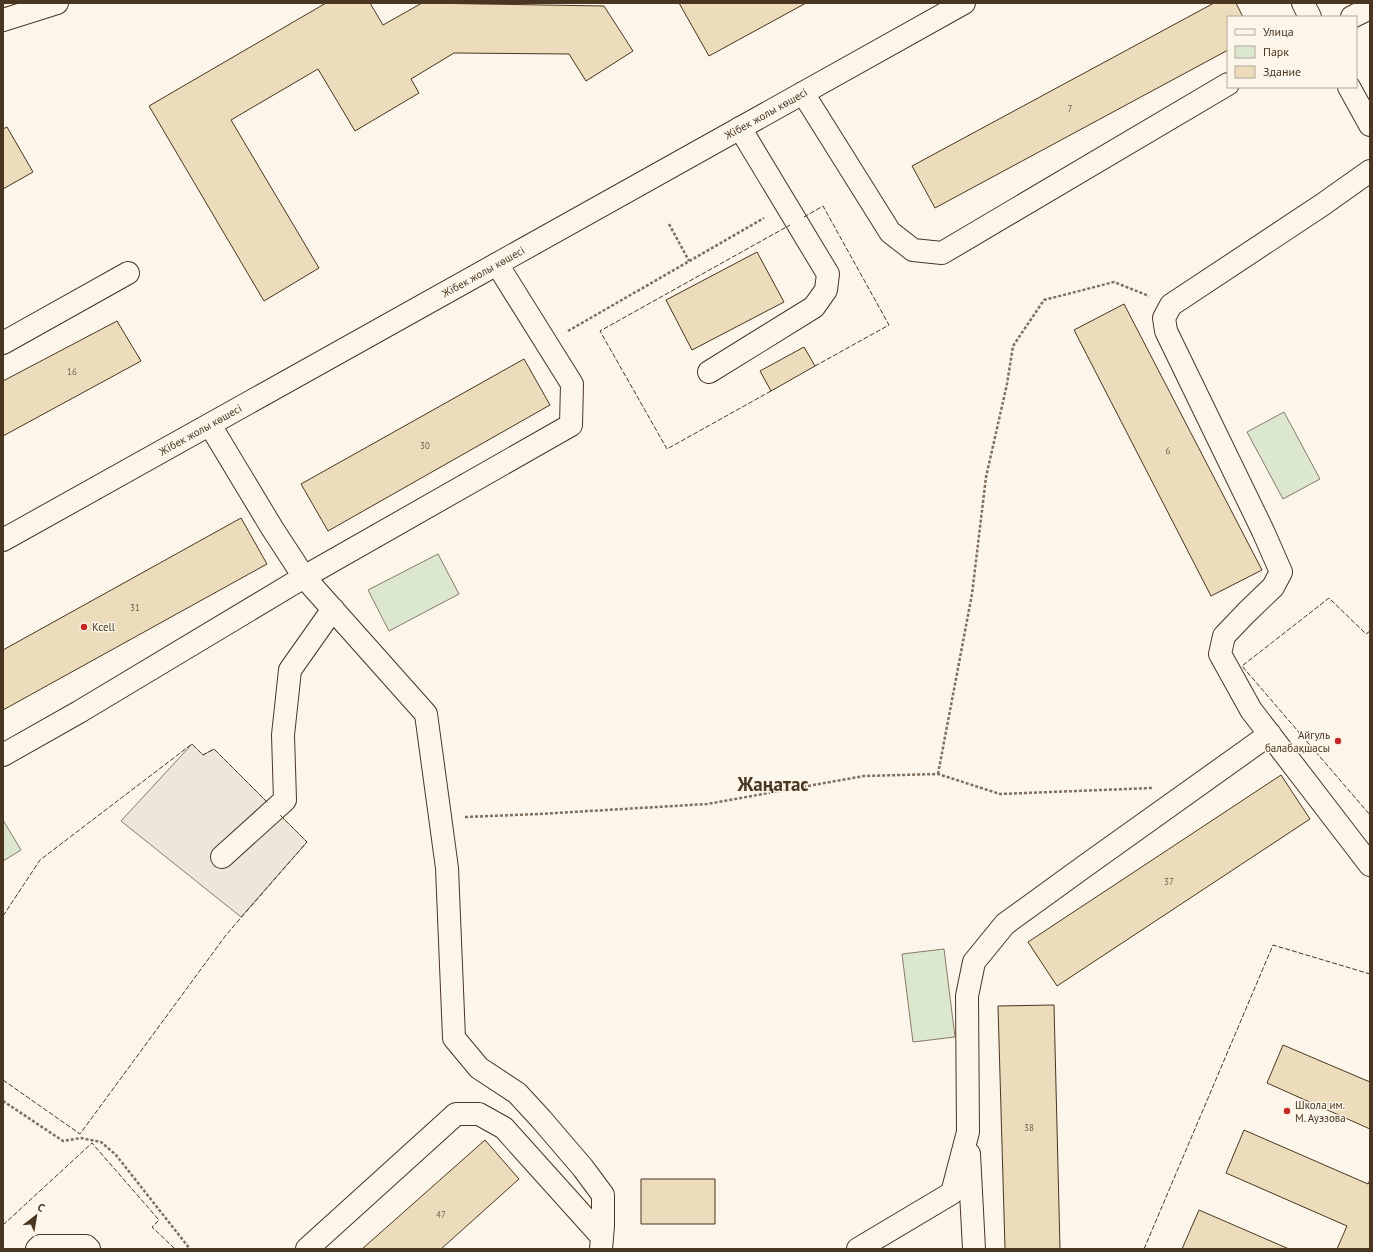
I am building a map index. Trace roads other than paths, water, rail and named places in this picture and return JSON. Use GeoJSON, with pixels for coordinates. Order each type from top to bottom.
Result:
{"type":"FeatureCollection","features":[{"type":"Feature","properties":{"kind":"main road"},"geometry":{"type":"LineString","coordinates":[[3,20],[57,3]]}},
{"type":"Feature","properties":{"kind":"main road","name":"Жібек жолы көшесі"},"geometry":{"type":"LineString","coordinates":[[3,540],[964,3]]}},
{"type":"Feature","properties":{"kind":"main road"},"geometry":{"type":"LineString","coordinates":[[1303,3],[1310,16]]}},
{"type":"Feature","properties":{"kind":"main road"},"geometry":{"type":"LineString","coordinates":[[1354,16],[1370,8]]}},
{"type":"Feature","properties":{"kind":"main road"},"geometry":{"type":"LineString","coordinates":[[803,93],[890,232],[913,250],[942,253],[1227,85]]}},
{"type":"Feature","properties":{"kind":"main road"},"geometry":{"type":"LineString","coordinates":[[1350,88],[1370,125]]}},
{"type":"Feature","properties":{"kind":"main road"},"geometry":{"type":"LineString","coordinates":[[709,372],[814,307],[826,290],[828,274],[740,128]]}},
{"type":"Feature","properties":{"kind":"main road"},"geometry":{"type":"LineString","coordinates":[[1370,171],[1328,201],[1171,305],[1164,318],[1166,331],[1263,531],[1281,572],[1273,588],[1224,636],[1220,654],[1251,710],[1370,865]]}},
{"type":"Feature","properties":{"kind":"main road"},"geometry":{"type":"LineString","coordinates":[[3,755],[79,712],[304,577],[571,425],[572,384],[497,264]]}},
{"type":"Feature","properties":{"kind":"main road"},"geometry":{"type":"LineString","coordinates":[[3,343],[128,273]]}},
{"type":"Feature","properties":{"kind":"main road"},"geometry":{"type":"LineString","coordinates":[[210,425],[268,522],[304,577],[426,714],[447,868],[454,1038],[479,1068],[517,1093],[583,1168],[603,1195],[604,1226],[602,1243]]}},
{"type":"Feature","properties":{"kind":"main road"},"geometry":{"type":"LineString","coordinates":[[222,857],[284,800],[283,735],[290,670],[333,609]]}},
{"type":"Feature","properties":{"kind":"main road"},"geometry":{"type":"LineString","coordinates":[[974,1249],[968,1132],[967,996],[974,962],[1005,924],[1270,734]]}},
{"type":"Feature","properties":{"kind":"main road"},"geometry":{"type":"LineString","coordinates":[[307,1249],[456,1114],[479,1114],[504,1128],[602,1243]]}},
{"type":"Feature","properties":{"kind":"main road"},"geometry":{"type":"LineString","coordinates":[[858,1249],[952,1193],[968,1132]]}},
{"type":"Feature","properties":{"kind":"main road"},"geometry":{"type":"LineString","coordinates":[[37,1249],[40,1246],[86,1246],[89,1249]]}},
{"type":"Feature","properties":{"kind":"place","name":"Kcell"},"geometry":{"type":"Point","coordinates":[84,627]}},
{"type":"Feature","properties":{"kind":"place","name":"Айгуль балабақшасы"},"geometry":{"type":"Point","coordinates":[1338,741]}},
{"type":"Feature","properties":{"kind":"place","name":"Школа им. М. Ауэзова"},"geometry":{"type":"Point","coordinates":[1287,1111]}},
{"type":"Feature","properties":{"kind":"district","name":"Жаңатас"},"geometry":{"type":"Point","coordinates":[773,784]}}]}
